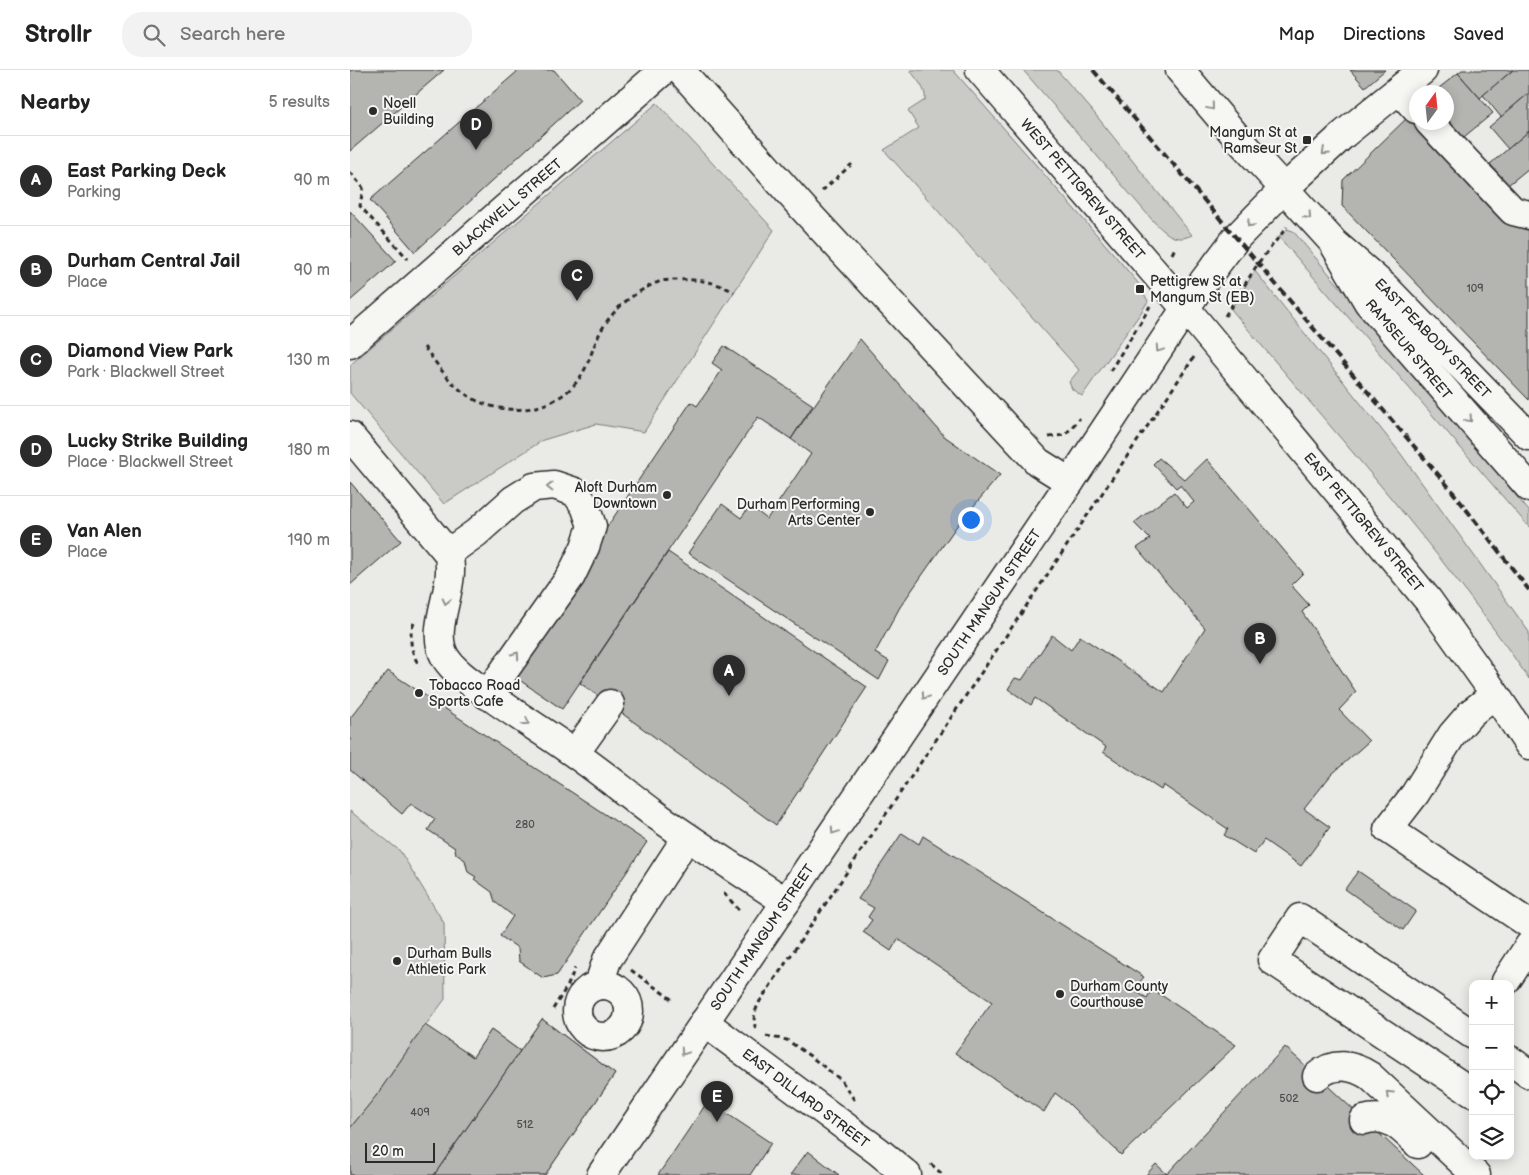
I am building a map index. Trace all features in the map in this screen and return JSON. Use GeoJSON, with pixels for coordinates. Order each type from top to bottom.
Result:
{"type":"FeatureCollection","features":[{"type":"Feature","properties":{"kind":"main road","name":"BLACKWELL STREET"},"geometry":{"type":"LineString","coordinates":[[350,344],[664,70]]}},
{"type":"Feature","properties":{"kind":"main road"},"geometry":{"type":"LineString","coordinates":[[680,70],[801,206],[1038,462],[1070,482]]}},
{"type":"Feature","properties":{"kind":"main road","name":"WEST PETTIGREW STREET"},"geometry":{"type":"LineString","coordinates":[[980,70],[1186,309]]}},
{"type":"Feature","properties":{"kind":"main road","name":"RAMSEUR STREET"},"geometry":{"type":"LineString","coordinates":[[1180,70],[1236,136],[1333,242],[1368,302],[1529,487]]}},
{"type":"Feature","properties":{"kind":"main road","name":"SOUTH MANGUM STREET"},"geometry":{"type":"LineString","coordinates":[[601,1175],[1204,282],[1238,237],[1284,189],[1344,134],[1408,99],[1423,70]]}},
{"type":"Feature","properties":{"kind":"main road"},"geometry":{"type":"LineString","coordinates":[[1437,130],[1513,211],[1529,215]]}},
{"type":"Feature","properties":{"kind":"main road","name":"EAST PEABODY STREET"},"geometry":{"type":"LineString","coordinates":[[1333,242],[1385,287],[1529,436]]}},
{"type":"Feature","properties":{"kind":"main road","name":"EAST PETTIGREW STREET"},"geometry":{"type":"LineString","coordinates":[[1186,309],[1428,600],[1529,745]]}},
{"type":"Feature","properties":{"kind":"main road"},"geometry":{"type":"LineString","coordinates":[[350,436],[448,553],[451,564],[450,583],[440,627],[439,642],[445,657],[456,670],[574,753],[687,837],[786,902]]}},
{"type":"Feature","properties":{"kind":"main road"},"geometry":{"type":"LineString","coordinates":[[448,553],[476,533],[513,500],[534,488],[554,485],[575,492],[585,506],[592,526],[585,547],[571,576],[488,694]]}},
{"type":"Feature","properties":{"kind":"main road"},"geometry":{"type":"LineString","coordinates":[[1495,694],[1471,713],[1452,735],[1415,794],[1388,829],[1529,924]]}},
{"type":"Feature","properties":{"kind":"main road"},"geometry":{"type":"LineString","coordinates":[[574,753],[610,704]]}},
{"type":"Feature","properties":{"kind":"main road"},"geometry":{"type":"LineString","coordinates":[[601,985],[601,978],[607,960],[687,837]]}},
{"type":"Feature","properties":{"kind":"main road"},"geometry":{"type":"LineString","coordinates":[[1469,1032],[1300,918],[1272,960],[1469,1090]]}},
{"type":"Feature","properties":{"kind":"main road"},"geometry":{"type":"LineString","coordinates":[[1507,980],[1529,946]]}},
{"type":"Feature","properties":{"kind":"main road","name":"EAST DILLARD STREET"},"geometry":{"type":"LineString","coordinates":[[704,1022],[878,1151],[916,1167]]}},
{"type":"Feature","properties":{"kind":"main road"},"geometry":{"type":"LineString","coordinates":[[1514,1063],[1529,1074]]}},
{"type":"Feature","properties":{"kind":"main road"},"geometry":{"type":"LineString","coordinates":[[1317,1076],[1331,1067],[1349,1066],[1370,1076],[1444,1161]]}},
{"type":"Feature","properties":{"kind":"main road"},"geometry":{"type":"LineString","coordinates":[[1364,1120],[1373,1117],[1390,1121],[1444,1161],[1476,1175]]}},
{"type":"Feature","properties":{"kind":"path"},"geometry":{"type":"LineString","coordinates":[[820,194],[852,164]]}},
{"type":"Feature","properties":{"kind":"path"},"geometry":{"type":"LineString","coordinates":[[350,172],[363,188],[360,206],[408,259]]}},
{"type":"Feature","properties":{"kind":"path"},"geometry":{"type":"LineString","coordinates":[[860,1108],[840,1080],[810,1056],[787,1040],[758,1034],[754,1024],[754,1012],[1184,370],[1210,338],[1280,233],[1304,211]]}},
{"type":"Feature","properties":{"kind":"path"},"geometry":{"type":"LineString","coordinates":[[1109,373],[1146,316],[1176,246]]}},
{"type":"Feature","properties":{"kind":"path"},"geometry":{"type":"LineString","coordinates":[[424,347],[458,388],[475,399],[495,407],[519,410],[540,407],[559,399],[575,384],[588,364],[600,331],[631,296],[662,281],[689,279],[697,279],[734,292]]}},
{"type":"Feature","properties":{"kind":"path"},"geometry":{"type":"LineString","coordinates":[[1041,434],[1049,438],[1065,435],[1083,414]]}},
{"type":"Feature","properties":{"kind":"path"},"geometry":{"type":"LineString","coordinates":[[916,1167],[943,1175]]}},
{"type":"Feature","properties":{"kind":"shaded area"},"geometry":{"type":"Polygon","coordinates":[[[910,70],[953,70],[1111,251],[1138,283],[1148,301],[1082,396],[1072,389],[1069,382],[1079,370],[884,150],[919,128],[908,111],[925,100],[925,96],[920,84],[910,70]]]}},
{"type":"Feature","properties":{"kind":"shaded area"},"geometry":{"type":"Polygon","coordinates":[[[1023,70],[1057,70],[1091,109],[1192,235],[1176,238],[1154,222],[1023,70]]]}},
{"type":"Feature","properties":{"kind":"shaded area"},"geometry":{"type":"Polygon","coordinates":[[[657,103],[774,230],[644,432],[596,424],[543,440],[444,504],[350,393],[350,365],[657,103]]]}},
{"type":"Feature","properties":{"kind":"shaded area"},"geometry":{"type":"Polygon","coordinates":[[[1287,229],[1293,231],[1529,511],[1529,527],[1279,237],[1287,229]]]}},
{"type":"Feature","properties":{"kind":"shaded area"},"geometry":{"type":"Polygon","coordinates":[[[1255,271],[1401,454],[1529,632],[1529,679],[1495,630],[1422,536],[1231,309],[1255,271]]]}},
{"type":"Feature","properties":{"kind":"shaded area","name":"Durham Bulls Athletic Park"},"geometry":{"type":"Polygon","coordinates":[[[350,811],[400,851],[444,923],[445,999],[425,1026],[473,1057],[491,1030],[520,1051],[542,1019],[615,1074],[545,1175],[350,1175],[350,811]]]}},
{"type":"Feature","properties":{"kind":"building","name":"Noell Building"},"geometry":{"type":"Polygon","coordinates":[[[350,70],[444,70],[350,151],[350,70]]]}},
{"type":"Feature","properties":{"kind":"building"},"geometry":{"type":"Polygon","coordinates":[[[519,70],[554,70],[580,100],[415,252],[370,200],[519,70]]]}},
{"type":"Feature","properties":{"kind":"building"},"geometry":{"type":"Polygon","coordinates":[[[1350,70],[1385,70],[1365,87],[1350,70]]]}},
{"type":"Feature","properties":{"kind":"building"},"geometry":{"type":"Polygon","coordinates":[[[1462,70],[1513,70],[1480,98],[1458,73],[1462,70]]]}},
{"type":"Feature","properties":{"kind":"building"},"geometry":{"type":"Polygon","coordinates":[[[1513,70],[1529,70],[1529,93],[1501,117],[1483,95],[1513,70]]]}},
{"type":"Feature","properties":{"kind":"building"},"geometry":{"type":"Polygon","coordinates":[[[1458,73],[1493,113],[1459,141],[1451,130],[1454,130],[1454,85],[1443,85],[1458,73]]]}},
{"type":"Feature","properties":{"kind":"building"},"geometry":{"type":"Polygon","coordinates":[[[1529,93],[1529,131],[1508,149],[1489,127],[1529,93]]]}},
{"type":"Feature","properties":{"kind":"building"},"geometry":{"type":"Polygon","coordinates":[[[1409,116],[1409,130],[1422,130],[1514,225],[1529,227],[1529,400],[1342,206],[1343,180],[1409,116]]]}},
{"type":"Feature","properties":{"kind":"building"},"geometry":{"type":"Polygon","coordinates":[[[1529,131],[1529,168],[1508,185],[1490,164],[1529,131]]]}},
{"type":"Feature","properties":{"kind":"building"},"geometry":{"type":"Polygon","coordinates":[[[350,211],[396,261],[350,301],[350,211]]]}},
{"type":"Feature","properties":{"kind":"building","name":"Durham Performing Arts Center"},"geometry":{"type":"Polygon","coordinates":[[[860,339],[944,436],[1000,475],[956,527],[900,607],[875,653],[889,661],[879,680],[688,553],[722,504],[741,518],[750,506],[767,519],[811,454],[791,439],[860,339]]]}},
{"type":"Feature","properties":{"kind":"building","name":"Aloft Durham Downtown"},"geometry":{"type":"Polygon","coordinates":[[[724,346],[813,405],[791,439],[758,417],[562,709],[509,673],[691,402],[697,406],[722,370],[712,363],[724,346]]]}},
{"type":"Feature","properties":{"kind":"building"},"geometry":{"type":"Polygon","coordinates":[[[1159,458],[1185,480],[1207,459],[1303,573],[1291,585],[1309,605],[1302,612],[1356,692],[1339,710],[1369,741],[1331,775],[1304,809],[1330,827],[1301,866],[1264,840],[1254,854],[1224,835],[1228,829],[1163,785],[1161,790],[1103,752],[1106,747],[1035,698],[1031,705],[1008,689],[1015,678],[1022,680],[1052,635],[1071,650],[1080,636],[1164,692],[1205,628],[1137,548],[1150,539],[1134,523],[1174,492],[1187,508],[1194,502],[1180,485],[1176,488],[1153,464],[1159,458]]]}},
{"type":"Feature","properties":{"kind":"building"},"geometry":{"type":"Polygon","coordinates":[[[350,482],[401,541],[350,585],[350,482]]]}},
{"type":"Feature","properties":{"kind":"building"},"geometry":{"type":"Polygon","coordinates":[[[668,552],[867,687],[776,825],[580,683],[668,552]]]}},
{"type":"Feature","properties":{"kind":"building"},"geometry":{"type":"Polygon","coordinates":[[[388,671],[647,842],[557,975],[543,978],[519,961],[518,948],[500,936],[513,916],[495,902],[492,892],[474,879],[476,877],[468,872],[465,860],[456,854],[455,848],[428,830],[435,819],[411,803],[402,814],[350,770],[350,718],[388,671]]]}},
{"type":"Feature","properties":{"kind":"building","name":"Durham County Courthouse"},"geometry":{"type":"Polygon","coordinates":[[[902,833],[919,844],[923,836],[1144,977],[1133,990],[1147,998],[1152,989],[1236,1045],[1121,1155],[1068,1103],[1055,1093],[1044,1112],[955,1053],[992,1002],[898,939],[891,951],[863,932],[872,920],[868,917],[874,908],[858,899],[902,833]]]}},
{"type":"Feature","properties":{"kind":"building"},"geometry":{"type":"Polygon","coordinates":[[[1358,871],[1416,911],[1403,930],[1345,889],[1358,871]]]}},
{"type":"Feature","properties":{"kind":"building"},"geometry":{"type":"Polygon","coordinates":[[[542,1019],[615,1074],[545,1175],[434,1175],[542,1019]]]}},
{"type":"Feature","properties":{"kind":"building"},"geometry":{"type":"Polygon","coordinates":[[[425,1025],[473,1057],[491,1030],[520,1051],[434,1175],[350,1175],[350,1128],[376,1096],[425,1025]]]}},
{"type":"Feature","properties":{"kind":"building"},"geometry":{"type":"Polygon","coordinates":[[[1285,1047],[1317,1076],[1424,1175],[1166,1175],[1285,1047]]]}},
{"type":"Feature","properties":{"kind":"building"},"geometry":{"type":"Polygon","coordinates":[[[708,1101],[771,1143],[750,1175],[658,1175],[708,1101]]]}},
{"type":"Feature","properties":{"kind":"building"},"geometry":{"type":"Polygon","coordinates":[[[808,1151],[839,1175],[790,1175],[808,1151]]]}},
{"type":"Feature","properties":{"kind":"building"},"geometry":{"type":"Polygon","coordinates":[[[1156,1164],[1167,1174],[1146,1175],[1156,1164]]]}},
{"type":"Feature","properties":{"kind":"railway"},"geometry":{"type":"LineString","coordinates":[[1093,70],[1448,486],[1529,590]]}},
{"type":"Feature","properties":{"kind":"place","name":"Noell Building"},"geometry":{"type":"Point","coordinates":[373,111]}},
{"type":"Feature","properties":{"kind":"place","name":"Mangum St at Ramseur St"},"geometry":{"type":"Point","coordinates":[1307,140]}},
{"type":"Feature","properties":{"kind":"place","name":"Lucky Strike Building"},"geometry":{"type":"Point","coordinates":[476,150]}},
{"type":"Feature","properties":{"kind":"place","name":"Pettigrew St at Mangum St (EB)"},"geometry":{"type":"Point","coordinates":[1140,289]}},
{"type":"Feature","properties":{"kind":"place","name":"Diamond View Park"},"geometry":{"type":"Point","coordinates":[577,301]}},
{"type":"Feature","properties":{"kind":"place","name":"Aloft Durham Downtown"},"geometry":{"type":"Point","coordinates":[667,495]}},
{"type":"Feature","properties":{"kind":"place","name":"Durham Performing Arts Center"},"geometry":{"type":"Point","coordinates":[870,512]}},
{"type":"Feature","properties":{"kind":"place","name":"Durham Central Jail"},"geometry":{"type":"Point","coordinates":[1260,664]}},
{"type":"Feature","properties":{"kind":"place","name":"Tobacco Road Sports Cafe"},"geometry":{"type":"Point","coordinates":[419,693]}},
{"type":"Feature","properties":{"kind":"place","name":"East Parking Deck"},"geometry":{"type":"Point","coordinates":[729,696]}},
{"type":"Feature","properties":{"kind":"place","name":"Durham Bulls Athletic Park"},"geometry":{"type":"Point","coordinates":[397,961]}},
{"type":"Feature","properties":{"kind":"place","name":"Durham County Courthouse"},"geometry":{"type":"Point","coordinates":[1060,994]}},
{"type":"Feature","properties":{"kind":"place","name":"Van Alen"},"geometry":{"type":"Point","coordinates":[717,1122]}}]}
